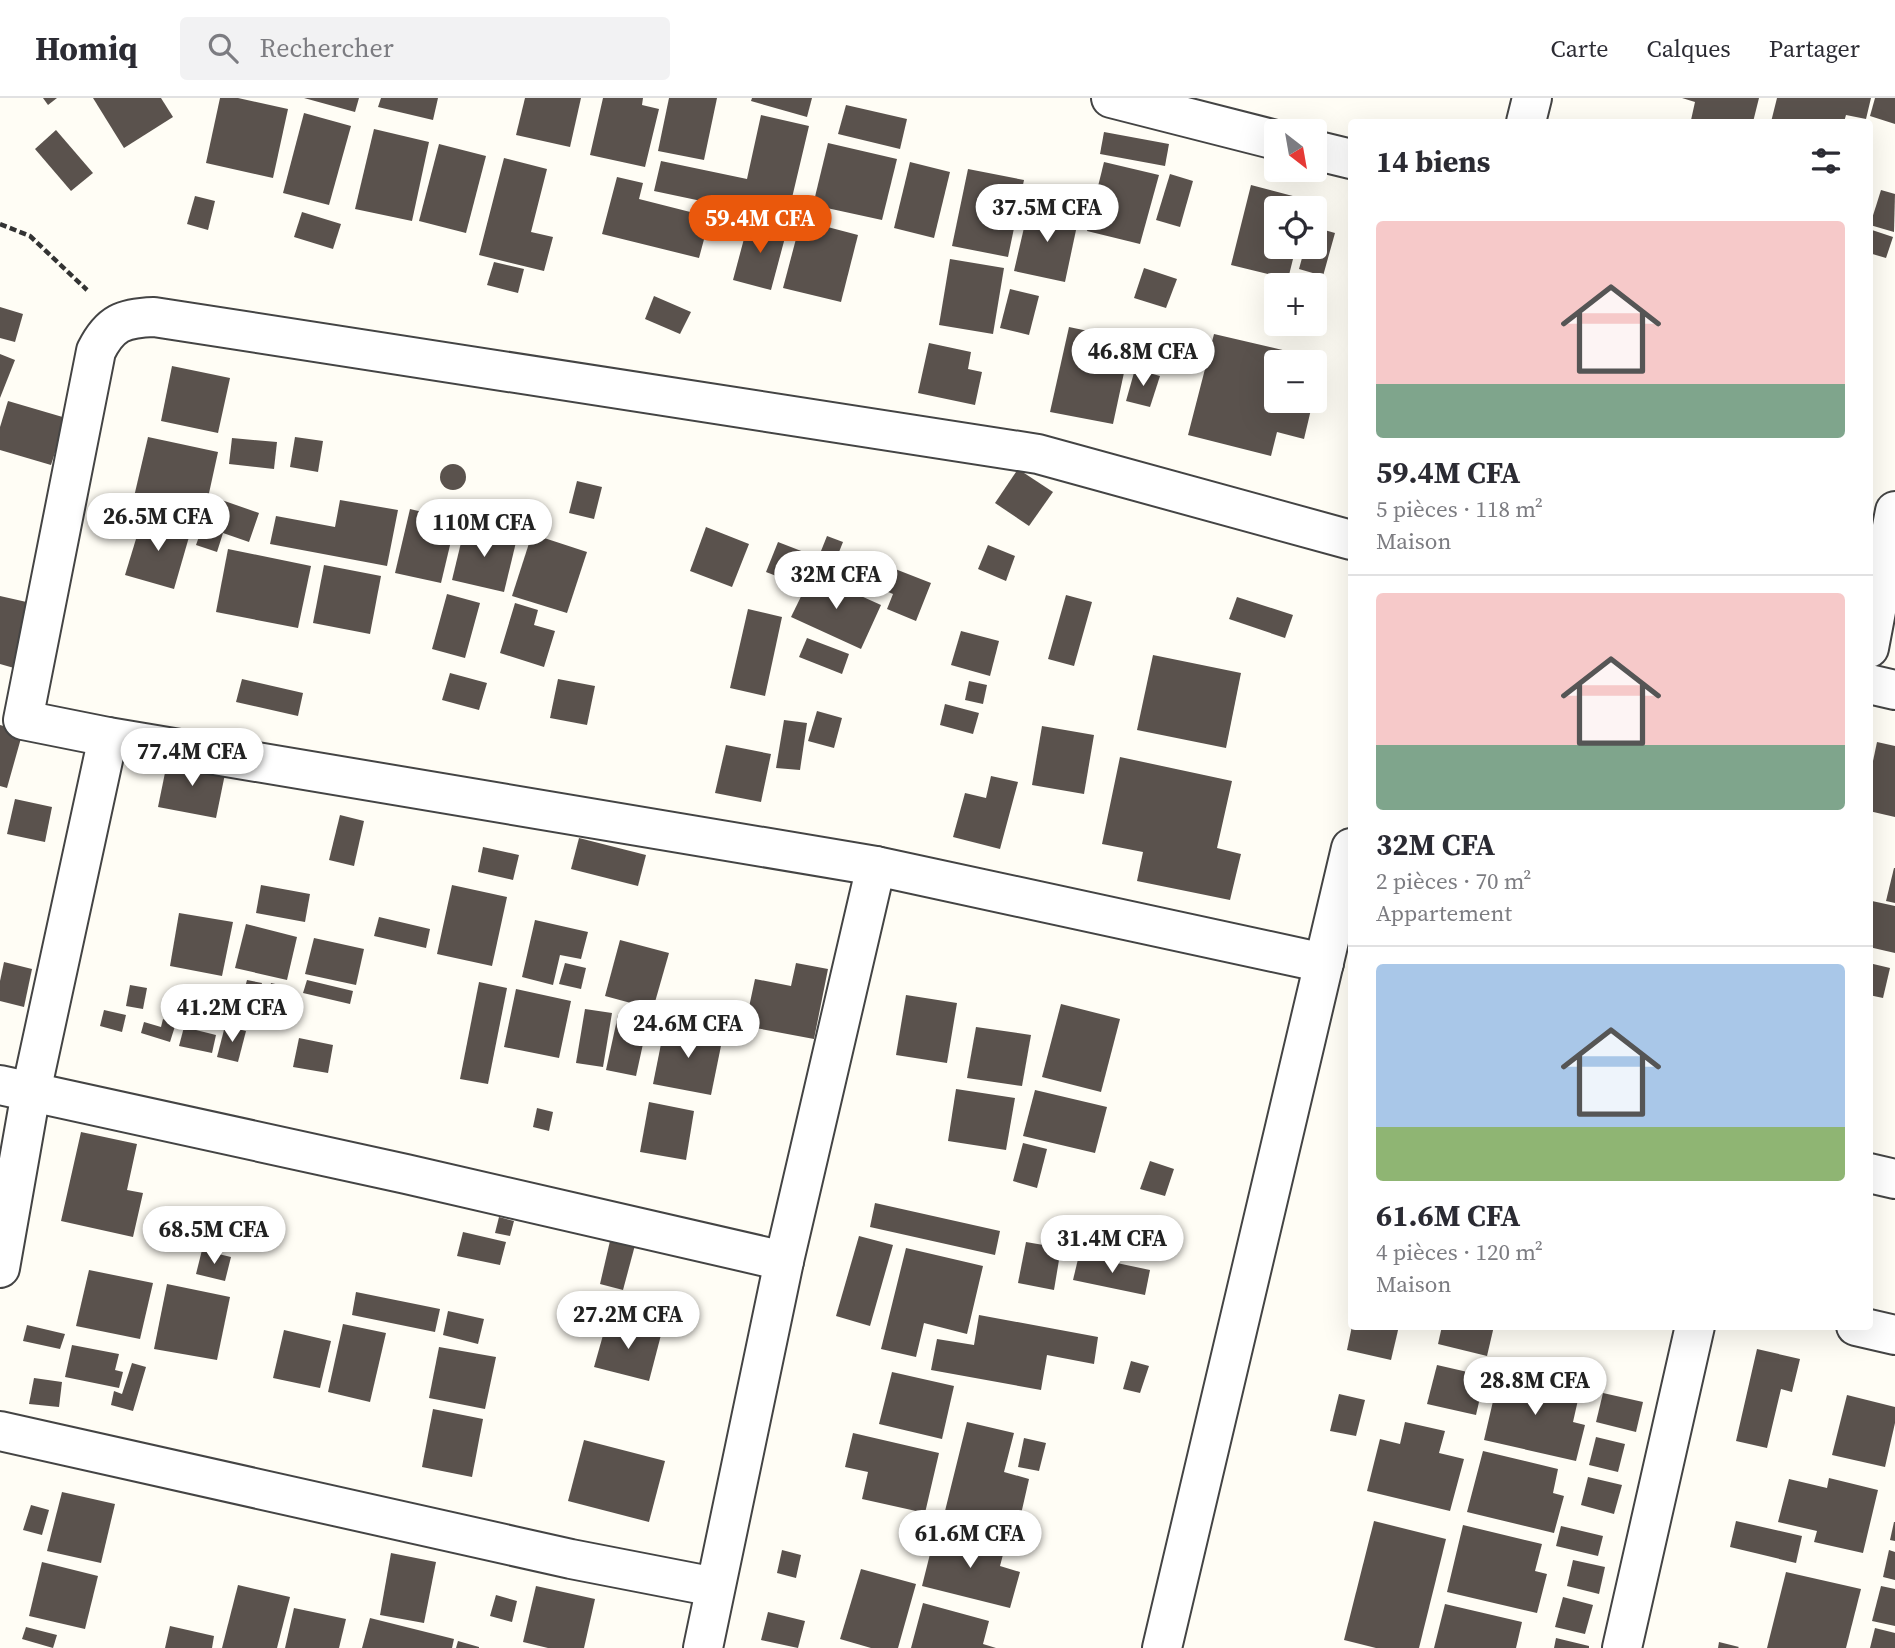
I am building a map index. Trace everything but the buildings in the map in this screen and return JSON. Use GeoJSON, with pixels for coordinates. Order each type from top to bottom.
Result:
{"type":"FeatureCollection","features":[{"type":"Feature","properties":{"kind":"street"},"geometry":{"type":"LineString","coordinates":[[1111,98],[1264,137]]}},
{"type":"Feature","properties":{"kind":"street"},"geometry":{"type":"LineString","coordinates":[[1526,119],[1532,98]]}},
{"type":"Feature","properties":{"kind":"street"},"geometry":{"type":"LineString","coordinates":[[1327,153],[1348,158]]}},
{"type":"Feature","properties":{"kind":"street"},"geometry":{"type":"LineString","coordinates":[[1324,963],[876,866],[108,737],[23,720],[96,351],[105,334],[121,321],[154,317],[1038,454],[1348,539]]}},
{"type":"Feature","properties":{"kind":"street"},"geometry":{"type":"LineString","coordinates":[[1873,627],[1895,511]]}},
{"type":"Feature","properties":{"kind":"street"},"geometry":{"type":"LineString","coordinates":[[1873,685],[1895,690]]}},
{"type":"Feature","properties":{"kind":"street"},"geometry":{"type":"LineString","coordinates":[[0,1268],[15,1088],[108,737]]}},
{"type":"Feature","properties":{"kind":"street"},"geometry":{"type":"LineString","coordinates":[[1162,1648],[1348,861]]}},
{"type":"Feature","properties":{"kind":"street"},"geometry":{"type":"LineString","coordinates":[[703,1648],[784,1261],[876,866]]}},
{"type":"Feature","properties":{"kind":"street"},"geometry":{"type":"LineString","coordinates":[[15,1088],[784,1261]]}},
{"type":"Feature","properties":{"kind":"street"},"geometry":{"type":"LineString","coordinates":[[1873,1174],[1895,1179]]}},
{"type":"Feature","properties":{"kind":"street"},"geometry":{"type":"LineString","coordinates":[[1622,1648],[1694,1330]]}},
{"type":"Feature","properties":{"kind":"street"},"geometry":{"type":"LineString","coordinates":[[1873,1330],[1895,1335]]}},
{"type":"Feature","properties":{"kind":"street"},"geometry":{"type":"LineString","coordinates":[[0,1431],[572,1559],[715,1587]]}},
{"type":"Feature","properties":{"kind":"path"},"geometry":{"type":"LineString","coordinates":[[0,224],[30,236],[121,321]]}}]}
